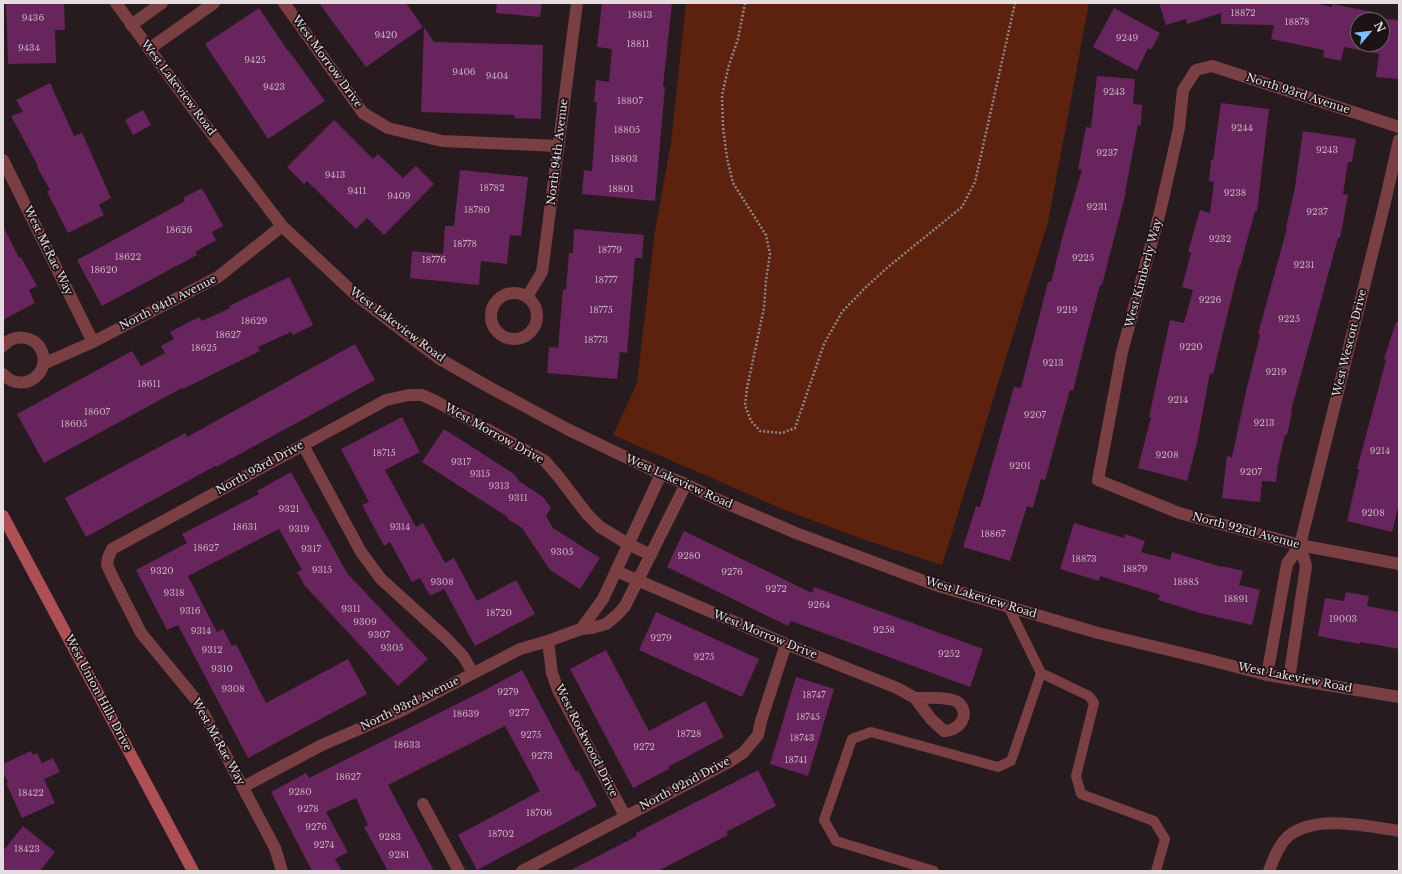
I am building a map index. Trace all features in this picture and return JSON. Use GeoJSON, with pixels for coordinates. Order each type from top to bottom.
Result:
{"type":"FeatureCollection","features":[{"type":"Feature","properties":{"kind":"main road","name":"West Union Hills Drive"},"geometry":{"type":"LineString","coordinates":[[3,516],[192,871]]}},
{"type":"Feature","properties":{"kind":"street","name":"West Lakeview Road"},"geometry":{"type":"LineString","coordinates":[[116,3],[193,110],[282,226],[357,296],[438,358],[569,430],[714,498],[796,533],[936,585],[1098,633],[1267,675],[1399,697]]}},
{"type":"Feature","properties":{"kind":"street"},"geometry":{"type":"LineString","coordinates":[[131,25],[162,3]]}},
{"type":"Feature","properties":{"kind":"street"},"geometry":{"type":"LineString","coordinates":[[149,49],[214,3]]}},
{"type":"Feature","properties":{"kind":"street","name":"West Morrow Drive"},"geometry":{"type":"LineString","coordinates":[[284,3],[363,113],[388,128],[442,141],[559,146]]}},
{"type":"Feature","properties":{"kind":"street","name":"North 94th Avenue"},"geometry":{"type":"LineString","coordinates":[[528,297],[542,272],[577,3]]}},
{"type":"Feature","properties":{"kind":"street","name":"North 93rd Avenue"},"geometry":{"type":"LineString","coordinates":[[1196,70],[1212,66],[1399,127]]}},
{"type":"Feature","properties":{"kind":"street","name":"West Kimberly Way"},"geometry":{"type":"LineString","coordinates":[[1098,480],[1122,352],[1160,212],[1179,128],[1183,90],[1196,70]]}},
{"type":"Feature","properties":{"kind":"street","name":"West Wescott Drive"},"geometry":{"type":"LineString","coordinates":[[1267,675],[1287,564],[1300,545],[1399,140]]}},
{"type":"Feature","properties":{"kind":"street","name":"West McRae Way"},"geometry":{"type":"LineString","coordinates":[[3,160],[93,342]]}},
{"type":"Feature","properties":{"kind":"street","name":"North 94th Avenue"},"geometry":{"type":"LineString","coordinates":[[43,364],[93,342],[218,277],[282,226]]}},
{"type":"Feature","properties":{"kind":"street"},"geometry":{"type":"LineString","coordinates":[[3,346],[6,342],[13,338],[29,338],[36,342],[41,349],[43,356],[41,371],[30,381],[24,383],[16,382],[10,380],[3,374]]}},
{"type":"Feature","properties":{"kind":"street","name":"North 93rd Drive"},"geometry":{"type":"LineString","coordinates":[[108,558],[112,549],[386,400],[409,395],[422,395]]}},
{"type":"Feature","properties":{"kind":"street","name":"West Morrow Drive"},"geometry":{"type":"LineString","coordinates":[[422,395],[545,461],[567,486],[587,514],[600,527],[628,544],[651,555]]}},
{"type":"Feature","properties":{"kind":"street"},"geometry":{"type":"LineString","coordinates":[[303,445],[369,563],[381,579],[447,639],[463,656],[473,673]]}},
{"type":"Feature","properties":{"kind":"street"},"geometry":{"type":"LineString","coordinates":[[581,629],[603,599],[662,474]]}},
{"type":"Feature","properties":{"kind":"street","name":"North 92nd Avenue"},"geometry":{"type":"LineString","coordinates":[[1098,480],[1178,513],[1300,545],[1399,564]]}},
{"type":"Feature","properties":{"kind":"street","name":"North 93rd Avenue"},"geometry":{"type":"LineString","coordinates":[[243,787],[322,745],[402,711],[520,649],[581,629],[606,624],[625,606],[686,484]]}},
{"type":"Feature","properties":{"kind":"street","name":"West Wescott Drive"},"geometry":{"type":"LineString","coordinates":[[1289,679],[1306,566],[1300,545]]}},
{"type":"Feature","properties":{"kind":"street","name":"West McRae Way"},"geometry":{"type":"LineString","coordinates":[[108,558],[107,565],[141,633],[197,701],[275,848],[282,871]]}},
{"type":"Feature","properties":{"kind":"street","name":"West Morrow Drive"},"geometry":{"type":"LineString","coordinates":[[616,571],[786,644],[897,688],[915,698]]}},
{"type":"Feature","properties":{"kind":"street","name":"West Rockwood Drive"},"geometry":{"type":"LineString","coordinates":[[548,641],[552,673],[558,690],[626,816]]}},
{"type":"Feature","properties":{"kind":"street","name":"North 92nd Drive"},"geometry":{"type":"LineString","coordinates":[[522,871],[729,762],[743,752],[758,734],[786,644]]}},
{"type":"Feature","properties":{"kind":"street"},"geometry":{"type":"LineString","coordinates":[[423,804],[458,871]]}},
{"type":"Feature","properties":{"kind":"street"},"geometry":{"type":"LineString","coordinates":[[1269,871],[1279,848],[1290,834],[1309,826],[1333,823],[1399,831]]}},
{"type":"Feature","properties":{"kind":"lane"},"geometry":{"type":"LineString","coordinates":[[1008,606],[1041,673],[1089,696],[1094,703],[1076,776],[1081,794],[1154,821],[1165,839],[1156,871]]}},
{"type":"Feature","properties":{"kind":"lane"},"geometry":{"type":"LineString","coordinates":[[934,871],[836,841],[824,820],[852,739],[872,732],[998,767],[1011,761],[1041,673]]}},
{"type":"Feature","properties":{"kind":"path"},"geometry":{"type":"LineString","coordinates":[[745,3],[738,39],[729,66],[722,95],[723,127],[727,158],[733,183],[766,235],[770,254],[764,308],[747,388],[745,405],[751,421],[760,431],[782,433],[795,428],[824,344],[842,312],[888,267],[962,207],[975,182],[1015,3]]}},
{"type":"Feature","properties":{"kind":"shaded area"},"geometry":{"type":"Polygon","coordinates":[[[686,3],[1089,3],[1048,222],[942,565],[859,538],[780,508],[613,435],[637,383],[655,231],[671,143],[686,3]]]}},
{"type":"Feature","properties":{"kind":"building"},"geometry":{"type":"Polygon","coordinates":[[[64,3],[65,30],[55,30],[56,63],[8,64],[6,4],[64,3]]]}},
{"type":"Feature","properties":{"kind":"building"},"geometry":{"type":"Polygon","coordinates":[[[319,3],[406,3],[423,27],[366,67],[319,3]]]}},
{"type":"Feature","properties":{"kind":"building"},"geometry":{"type":"Polygon","coordinates":[[[497,3],[542,3],[540,17],[496,13],[497,3]]]}},
{"type":"Feature","properties":{"kind":"building"},"geometry":{"type":"Polygon","coordinates":[[[602,3],[672,3],[663,86],[665,87],[655,201],[582,194],[584,170],[592,171],[597,102],[594,102],[596,80],[609,82],[612,49],[597,47],[602,3]]]}},
{"type":"Feature","properties":{"kind":"building"},"geometry":{"type":"Polygon","coordinates":[[[1159,3],[1314,3],[1332,7],[1332,4],[1374,12],[1350,12],[1350,48],[1344,47],[1341,61],[1323,57],[1324,50],[1271,39],[1274,25],[1221,24],[1221,13],[1187,24],[1186,19],[1166,25],[1159,3]]]}},
{"type":"Feature","properties":{"kind":"building"},"geometry":{"type":"Polygon","coordinates":[[[259,8],[288,51],[325,101],[268,139],[205,44],[259,8]]]}},
{"type":"Feature","properties":{"kind":"building"},"geometry":{"type":"Polygon","coordinates":[[[1114,8],[1160,33],[1151,50],[1148,48],[1137,71],[1093,47],[1114,8]]]}},
{"type":"Feature","properties":{"kind":"building"},"geometry":{"type":"Polygon","coordinates":[[[1390,19],[1399,20],[1399,79],[1376,77],[1379,54],[1369,52],[1390,52],[1390,19]]]}},
{"type":"Feature","properties":{"kind":"building"},"geometry":{"type":"Polygon","coordinates":[[[424,27],[434,42],[543,45],[541,119],[514,118],[515,115],[421,112],[424,27]]]}},
{"type":"Feature","properties":{"kind":"building"},"geometry":{"type":"Polygon","coordinates":[[[1097,76],[1135,79],[1133,104],[1142,105],[1141,125],[1138,125],[1126,192],[1073,391],[1070,390],[1045,480],[1041,479],[1033,508],[1027,506],[1010,561],[963,547],[976,506],[980,507],[1014,387],[1021,388],[1048,282],[1051,282],[1082,170],[1078,169],[1086,127],[1091,128],[1097,76]]]}},
{"type":"Feature","properties":{"kind":"building"},"geometry":{"type":"Polygon","coordinates":[[[50,83],[74,136],[82,133],[111,198],[99,205],[104,215],[68,233],[47,192],[50,190],[11,116],[23,112],[16,100],[50,83]]]}},
{"type":"Feature","properties":{"kind":"building"},"geometry":{"type":"Polygon","coordinates":[[[1221,103],[1269,109],[1257,211],[1255,211],[1239,267],[1213,374],[1210,373],[1197,443],[1187,481],[1138,468],[1151,417],[1149,417],[1170,320],[1184,323],[1193,290],[1182,287],[1191,253],[1188,252],[1200,210],[1210,213],[1214,182],[1209,181],[1211,160],[1213,160],[1221,103]]]}},
{"type":"Feature","properties":{"kind":"building"},"geometry":{"type":"Polygon","coordinates":[[[143,110],[151,125],[133,135],[125,120],[143,110]]]}},
{"type":"Feature","properties":{"kind":"building"},"geometry":{"type":"Polygon","coordinates":[[[334,120],[373,159],[378,154],[403,178],[416,166],[434,184],[384,235],[367,218],[356,229],[307,181],[304,184],[287,167],[334,120]]]}},
{"type":"Feature","properties":{"kind":"building"},"geometry":{"type":"Polygon","coordinates":[[[1303,131],[1356,139],[1352,162],[1348,162],[1343,194],[1348,195],[1340,238],[1338,238],[1291,411],[1287,435],[1285,435],[1278,464],[1276,482],[1262,481],[1260,502],[1222,498],[1227,456],[1232,457],[1260,335],[1258,334],[1287,228],[1295,187],[1303,131]]]}},
{"type":"Feature","properties":{"kind":"building"},"geometry":{"type":"Polygon","coordinates":[[[460,170],[528,177],[521,236],[510,235],[507,264],[481,261],[479,285],[410,278],[412,251],[443,254],[445,226],[454,226],[460,170]]]}},
{"type":"Feature","properties":{"kind":"building"},"geometry":{"type":"Polygon","coordinates":[[[202,188],[223,226],[212,232],[216,240],[195,252],[197,255],[102,306],[77,260],[185,201],[183,198],[202,188]]]}},
{"type":"Feature","properties":{"kind":"building"},"geometry":{"type":"Polygon","coordinates":[[[3,226],[19,258],[21,257],[37,286],[29,290],[35,303],[3,320],[3,226]]]}},
{"type":"Feature","properties":{"kind":"building"},"geometry":{"type":"Polygon","coordinates":[[[574,229],[644,235],[642,258],[635,258],[627,353],[620,352],[617,379],[547,373],[549,347],[558,348],[563,289],[566,290],[569,253],[573,253],[574,229]]]}},
{"type":"Feature","properties":{"kind":"building"},"geometry":{"type":"Polygon","coordinates":[[[289,277],[313,325],[293,335],[291,332],[258,347],[260,351],[183,389],[182,388],[44,463],[17,414],[132,351],[141,366],[165,353],[161,346],[174,339],[170,332],[199,317],[202,321],[230,308],[229,306],[289,277]]]}},
{"type":"Feature","properties":{"kind":"building"},"geometry":{"type":"Polygon","coordinates":[[[1396,322],[1399,322],[1399,504],[1392,532],[1347,521],[1359,469],[1357,469],[1386,360],[1384,359],[1396,322]]]}},
{"type":"Feature","properties":{"kind":"building"},"geometry":{"type":"Polygon","coordinates":[[[355,344],[375,380],[86,537],[65,498],[185,433],[187,437],[355,344]]]}},
{"type":"Feature","properties":{"kind":"building"},"geometry":{"type":"Polygon","coordinates":[[[402,417],[420,452],[385,470],[416,527],[423,523],[445,563],[454,558],[477,601],[516,580],[535,614],[475,646],[444,589],[430,596],[420,578],[412,582],[390,542],[384,546],[362,505],[369,502],[341,449],[402,417]]]}},
{"type":"Feature","properties":{"kind":"building"},"geometry":{"type":"Polygon","coordinates":[[[444,429],[514,474],[519,481],[543,497],[551,508],[546,516],[553,528],[600,558],[580,589],[550,570],[522,528],[509,520],[506,516],[422,462],[444,429]]]}},
{"type":"Feature","properties":{"kind":"building"},"geometry":{"type":"Polygon","coordinates":[[[291,472],[347,573],[428,659],[398,686],[305,586],[297,572],[302,570],[279,529],[188,576],[217,632],[223,629],[232,646],[236,644],[266,703],[348,659],[367,694],[248,758],[178,625],[167,630],[136,570],[187,543],[182,534],[259,494],[257,491],[291,472]]]}},
{"type":"Feature","properties":{"kind":"building"},"geometry":{"type":"Polygon","coordinates":[[[1074,523],[1124,538],[1125,534],[1145,541],[1141,552],[1170,560],[1172,552],[1222,567],[1243,571],[1239,585],[1260,590],[1252,625],[1200,613],[1158,600],[1160,595],[1100,576],[1099,581],[1060,569],[1074,523]]]}},
{"type":"Feature","properties":{"kind":"building"},"geometry":{"type":"Polygon","coordinates":[[[684,531],[812,593],[814,587],[983,649],[970,687],[791,621],[788,626],[667,567],[684,531]]]}},
{"type":"Feature","properties":{"kind":"building"},"geometry":{"type":"Polygon","coordinates":[[[1346,592],[1369,596],[1367,606],[1399,612],[1399,649],[1360,642],[1360,644],[1318,636],[1325,598],[1344,601],[1346,592]]]}},
{"type":"Feature","properties":{"kind":"building"},"geometry":{"type":"Polygon","coordinates":[[[656,612],[759,659],[742,697],[639,650],[656,612]]]}},
{"type":"Feature","properties":{"kind":"building"},"geometry":{"type":"Polygon","coordinates":[[[606,650],[649,731],[705,701],[724,737],[668,767],[669,769],[633,788],[570,669],[606,650]]]}},
{"type":"Feature","properties":{"kind":"building"},"geometry":{"type":"Polygon","coordinates":[[[522,670],[576,772],[578,770],[597,806],[477,870],[458,835],[540,791],[505,726],[388,785],[434,871],[388,871],[364,827],[368,825],[356,798],[326,812],[348,852],[335,859],[342,871],[312,871],[271,792],[306,773],[309,778],[522,670]]]}},
{"type":"Feature","properties":{"kind":"building"},"geometry":{"type":"Polygon","coordinates":[[[796,677],[834,689],[808,776],[770,764],[796,677]]]}},
{"type":"Feature","properties":{"kind":"building"},"geometry":{"type":"Polygon","coordinates":[[[31,751],[33,755],[37,753],[42,763],[53,758],[60,772],[44,779],[55,803],[22,818],[6,783],[8,783],[3,772],[3,764],[31,751]]]}},
{"type":"Feature","properties":{"kind":"building"},"geometry":{"type":"Polygon","coordinates":[[[758,770],[776,806],[726,832],[728,835],[658,871],[569,871],[637,836],[636,833],[758,770]]]}},
{"type":"Feature","properties":{"kind":"building"},"geometry":{"type":"Polygon","coordinates":[[[23,826],[55,852],[40,871],[3,871],[3,851],[23,826]]]}}]}
